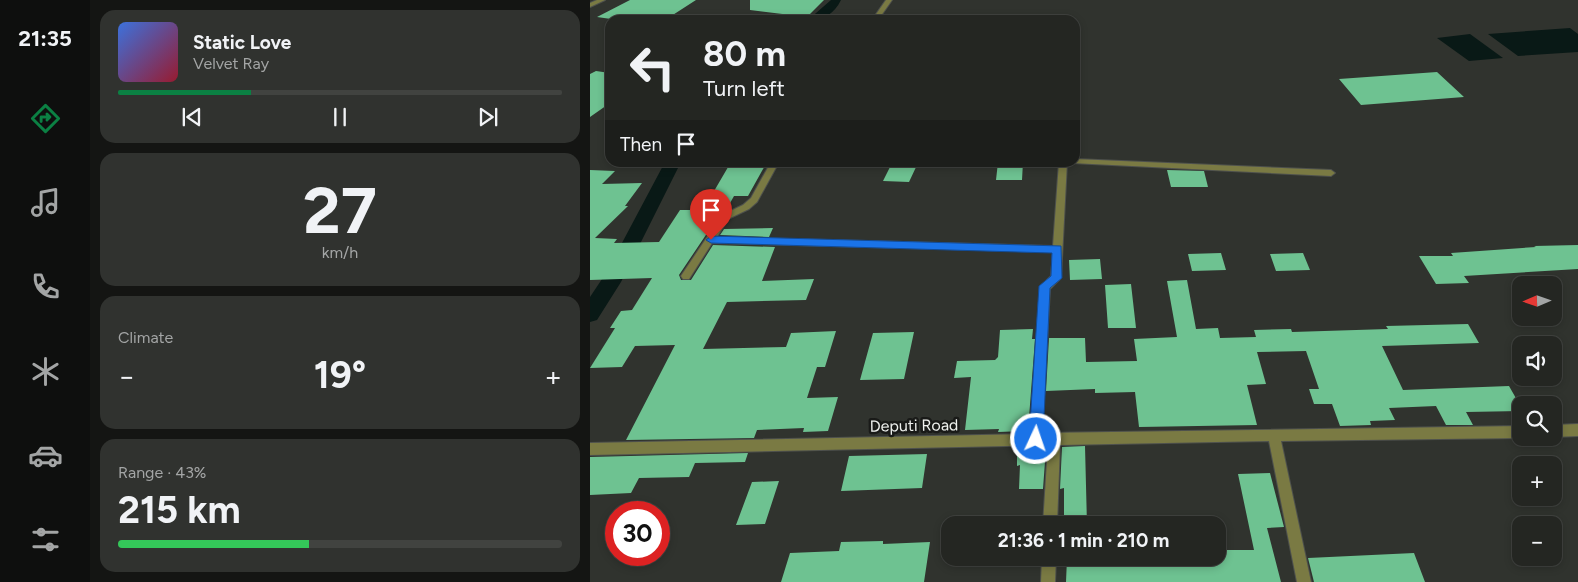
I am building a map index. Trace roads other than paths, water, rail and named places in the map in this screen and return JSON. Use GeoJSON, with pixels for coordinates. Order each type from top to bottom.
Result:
{"type":"FeatureCollection","features":[{"type":"Feature","properties":{"kind":"street"},"geometry":{"type":"LineString","coordinates":[[590,5],[602,0]]}},
{"type":"Feature","properties":{"kind":"street"},"geometry":{"type":"LineString","coordinates":[[878,15],[889,0]]}},
{"type":"Feature","properties":{"kind":"street"},"geometry":{"type":"LineString","coordinates":[[1080,161],[1331,173]]}},
{"type":"Feature","properties":{"kind":"street"},"geometry":{"type":"LineString","coordinates":[[686,276],[726,217],[746,207],[754,200],[772,167]]}},
{"type":"Feature","properties":{"kind":"street"},"geometry":{"type":"LineString","coordinates":[[1036,439],[1045,286],[1056,278],[1063,167]]}},
{"type":"Feature","properties":{"kind":"street"},"geometry":{"type":"LineString","coordinates":[[711,240],[1057,249]]}},
{"type":"Feature","properties":{"kind":"street"},"geometry":{"type":"LineString","coordinates":[[1562,431],[1578,430]]}},
{"type":"Feature","properties":{"kind":"street","name":"Deputi Road"},"geometry":{"type":"LineString","coordinates":[[590,449],[1240,435],[1512,432]]}},
{"type":"Feature","properties":{"kind":"street"},"geometry":{"type":"LineString","coordinates":[[1274,436],[1304,582]]}},
{"type":"Feature","properties":{"kind":"street"},"geometry":{"type":"LineString","coordinates":[[1050,516],[1054,439]]}},
{"type":"Feature","properties":{"kind":"street"},"geometry":{"type":"LineString","coordinates":[[1048,582],[1049,566]]}},
{"type":"Feature","properties":{"kind":"waterway"},"geometry":{"type":"LineString","coordinates":[[821,15],[832,7],[836,0]]}},
{"type":"Feature","properties":{"kind":"waterway"},"geometry":{"type":"LineString","coordinates":[[590,314],[614,277],[670,167]]}}]}
